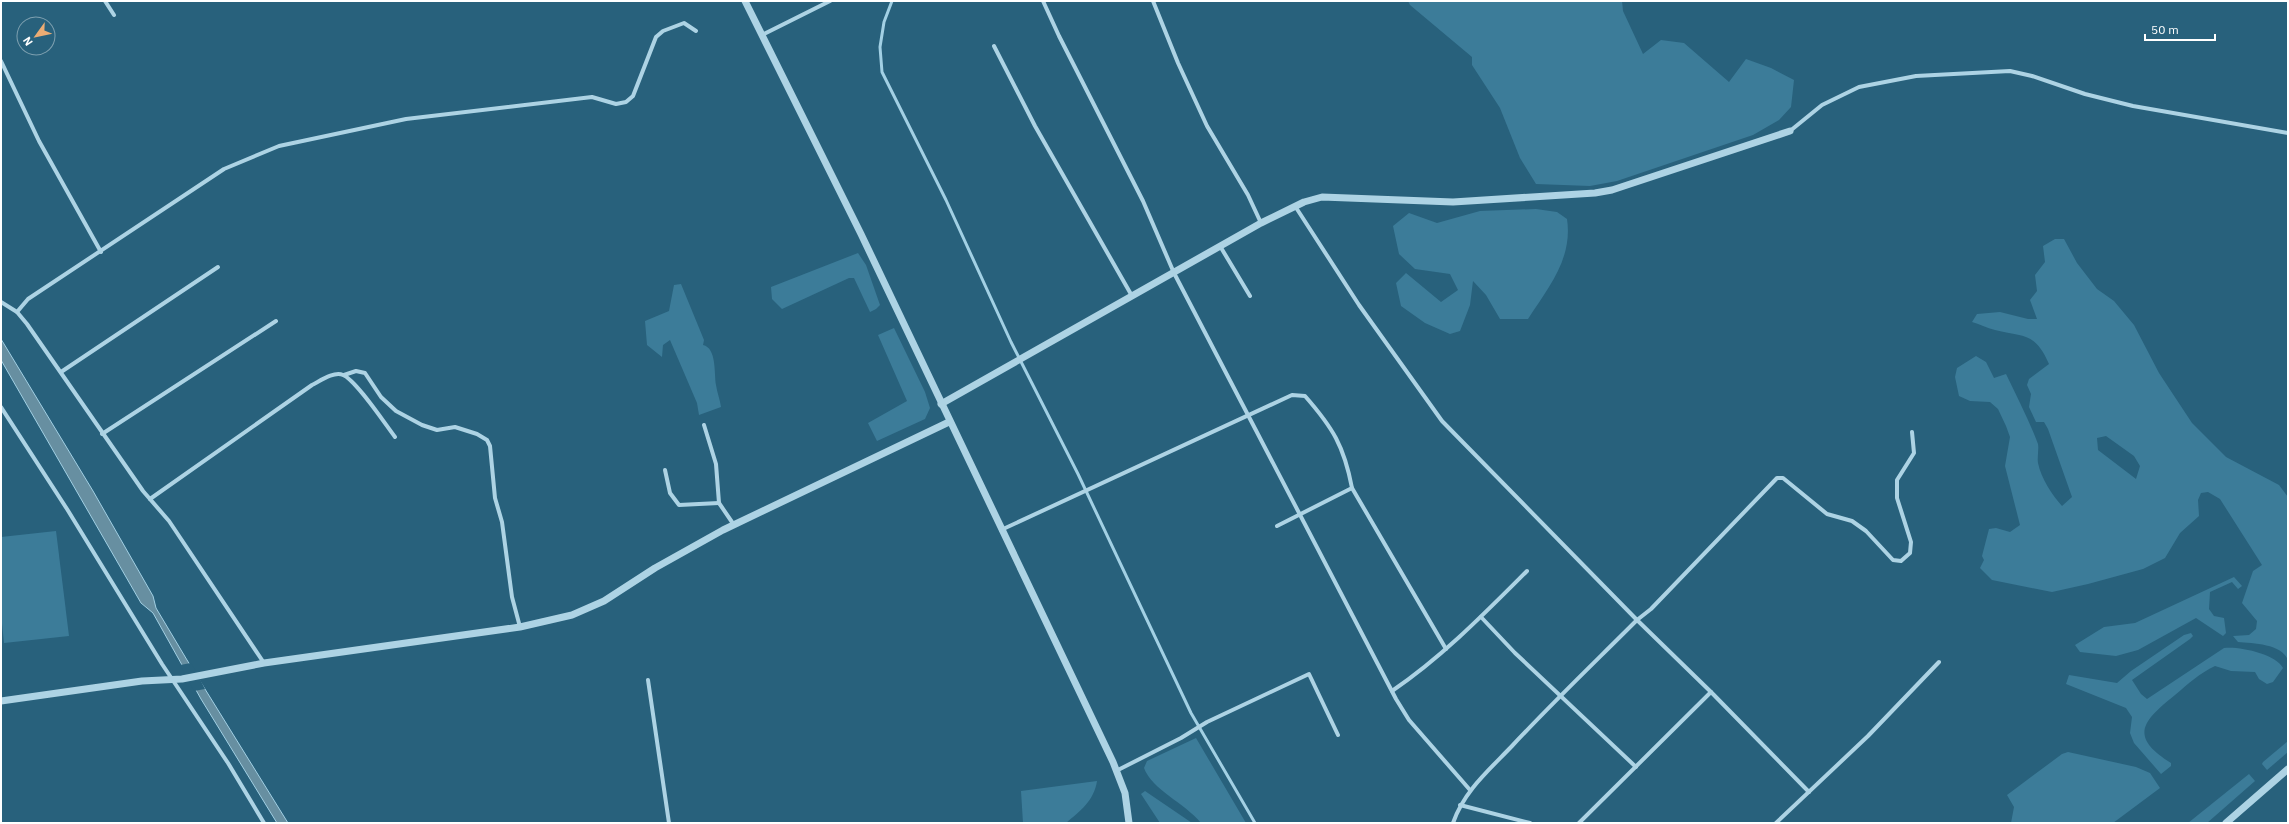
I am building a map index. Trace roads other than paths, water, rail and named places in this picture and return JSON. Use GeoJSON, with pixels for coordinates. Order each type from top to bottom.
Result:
{"type":"FeatureCollection","features":[{"type":"Feature","properties":{"kind":"street"},"geometry":{"type":"LineString","coordinates":[[105,1],[114,16]]}},
{"type":"Feature","properties":{"kind":"street"},"geometry":{"type":"LineString","coordinates":[[745,1],[861,234],[1116,771],[1125,793],[1129,823]]}},
{"type":"Feature","properties":{"kind":"street"},"geometry":{"type":"LineString","coordinates":[[762,35],[830,1]]}},
{"type":"Feature","properties":{"kind":"street"},"geometry":{"type":"LineString","coordinates":[[1043,1],[1059,36],[1143,201],[1174,273],[1392,691],[1409,720],[1470,790]]}},
{"type":"Feature","properties":{"kind":"street"},"geometry":{"type":"LineString","coordinates":[[1153,1],[1178,63],[1207,126],[1248,195],[1261,223]]}},
{"type":"Feature","properties":{"kind":"street"},"geometry":{"type":"LineString","coordinates":[[17,312],[28,299],[224,169],[279,146],[406,119],[460,111],[592,97],[616,104],[626,102],[633,96],[656,37],[663,31],[684,23],[696,31]]}},
{"type":"Feature","properties":{"kind":"street"},"geometry":{"type":"LineString","coordinates":[[994,46],[1035,126],[1132,297]]}},
{"type":"Feature","properties":{"kind":"street"},"geometry":{"type":"LineString","coordinates":[[1,61],[39,141],[100,252]]}},
{"type":"Feature","properties":{"kind":"street"},"geometry":{"type":"LineString","coordinates":[[941,404],[1027,357],[1261,223],[1304,202],[1329,197],[1453,202],[1594,193],[1633,184],[1790,131],[1822,105],[1859,87],[1916,76],[2010,72],[2032,76],[2085,94],[2132,106],[2288,133]]}},
{"type":"Feature","properties":{"kind":"street"},"geometry":{"type":"LineString","coordinates":[[1295,206],[1359,305],[1442,421],[1637,620],[1711,692],[1809,792]]}},
{"type":"Feature","properties":{"kind":"street"},"geometry":{"type":"LineString","coordinates":[[1220,246],[1250,296]]}},
{"type":"Feature","properties":{"kind":"street"},"geometry":{"type":"LineString","coordinates":[[61,372],[218,267]]}},
{"type":"Feature","properties":{"kind":"street"},"geometry":{"type":"LineString","coordinates":[[1,302],[17,312],[27,324],[102,434],[150,499],[169,521],[264,663]]}},
{"type":"Feature","properties":{"kind":"street"},"geometry":{"type":"LineString","coordinates":[[102,434],[276,321]]}},
{"type":"Feature","properties":{"kind":"street"},"geometry":{"type":"LineString","coordinates":[[150,499],[312,386],[335,374],[344,375],[356,371],[365,373],[381,397],[396,411],[422,425],[437,430],[455,427],[477,434],[487,440],[490,446],[495,498],[502,522],[512,597],[520,627]]}},
{"type":"Feature","properties":{"kind":"street"},"geometry":{"type":"LineString","coordinates":[[344,375],[354,384],[395,437]]}},
{"type":"Feature","properties":{"kind":"street"},"geometry":{"type":"LineString","coordinates":[[1001,530],[1292,395],[1305,396],[1319,412],[1340,444],[1352,488],[1446,649]]}},
{"type":"Feature","properties":{"kind":"street"},"geometry":{"type":"LineString","coordinates":[[1,407],[67,508],[171,679],[228,763],[264,823]]}},
{"type":"Feature","properties":{"kind":"street"},"geometry":{"type":"LineString","coordinates":[[1,701],[142,681],[182,679],[264,663],[520,627],[572,615],[604,601],[655,568],[734,525],[949,422]]}},
{"type":"Feature","properties":{"kind":"street"},"geometry":{"type":"LineString","coordinates":[[704,425],[716,464],[719,503],[734,525]]}},
{"type":"Feature","properties":{"kind":"street"},"geometry":{"type":"LineString","coordinates":[[1453,823],[1460,805],[1470,790],[1637,620],[1651,609],[1777,478],[1783,478],[1827,514],[1852,521],[1866,531],[1893,560],[1901,561],[1910,553],[1911,542],[1897,498],[1897,480],[1914,453],[1912,432]]}},
{"type":"Feature","properties":{"kind":"street"},"geometry":{"type":"LineString","coordinates":[[665,470],[670,494],[679,505],[719,503]]}},
{"type":"Feature","properties":{"kind":"street"},"geometry":{"type":"LineString","coordinates":[[1277,526],[1352,488]]}},
{"type":"Feature","properties":{"kind":"street"},"geometry":{"type":"LineString","coordinates":[[1392,691],[1423,670],[1481,617],[1527,571]]}},
{"type":"Feature","properties":{"kind":"street"},"geometry":{"type":"LineString","coordinates":[[1481,617],[1515,653],[1636,767]]}},
{"type":"Feature","properties":{"kind":"street"},"geometry":{"type":"LineString","coordinates":[[1776,823],[1868,736],[1939,662]]}},
{"type":"Feature","properties":{"kind":"street"},"geometry":{"type":"LineString","coordinates":[[1116,771],[1207,722],[1309,674],[1338,735]]}},
{"type":"Feature","properties":{"kind":"street"},"geometry":{"type":"LineString","coordinates":[[648,680],[669,823]]}},
{"type":"Feature","properties":{"kind":"street"},"geometry":{"type":"LineString","coordinates":[[1579,823],[1711,692]]}},
{"type":"Feature","properties":{"kind":"street"},"geometry":{"type":"LineString","coordinates":[[2226,823],[2288,769]]}},
{"type":"Feature","properties":{"kind":"street"},"geometry":{"type":"LineString","coordinates":[[1460,805],[1530,823]]}},
{"type":"Feature","properties":{"kind":"waterway"},"geometry":{"type":"LineString","coordinates":[[892,1],[884,22],[880,47],[882,72],[946,200],[1011,342],[1078,474],[1191,713],[1255,823]]}}]}
